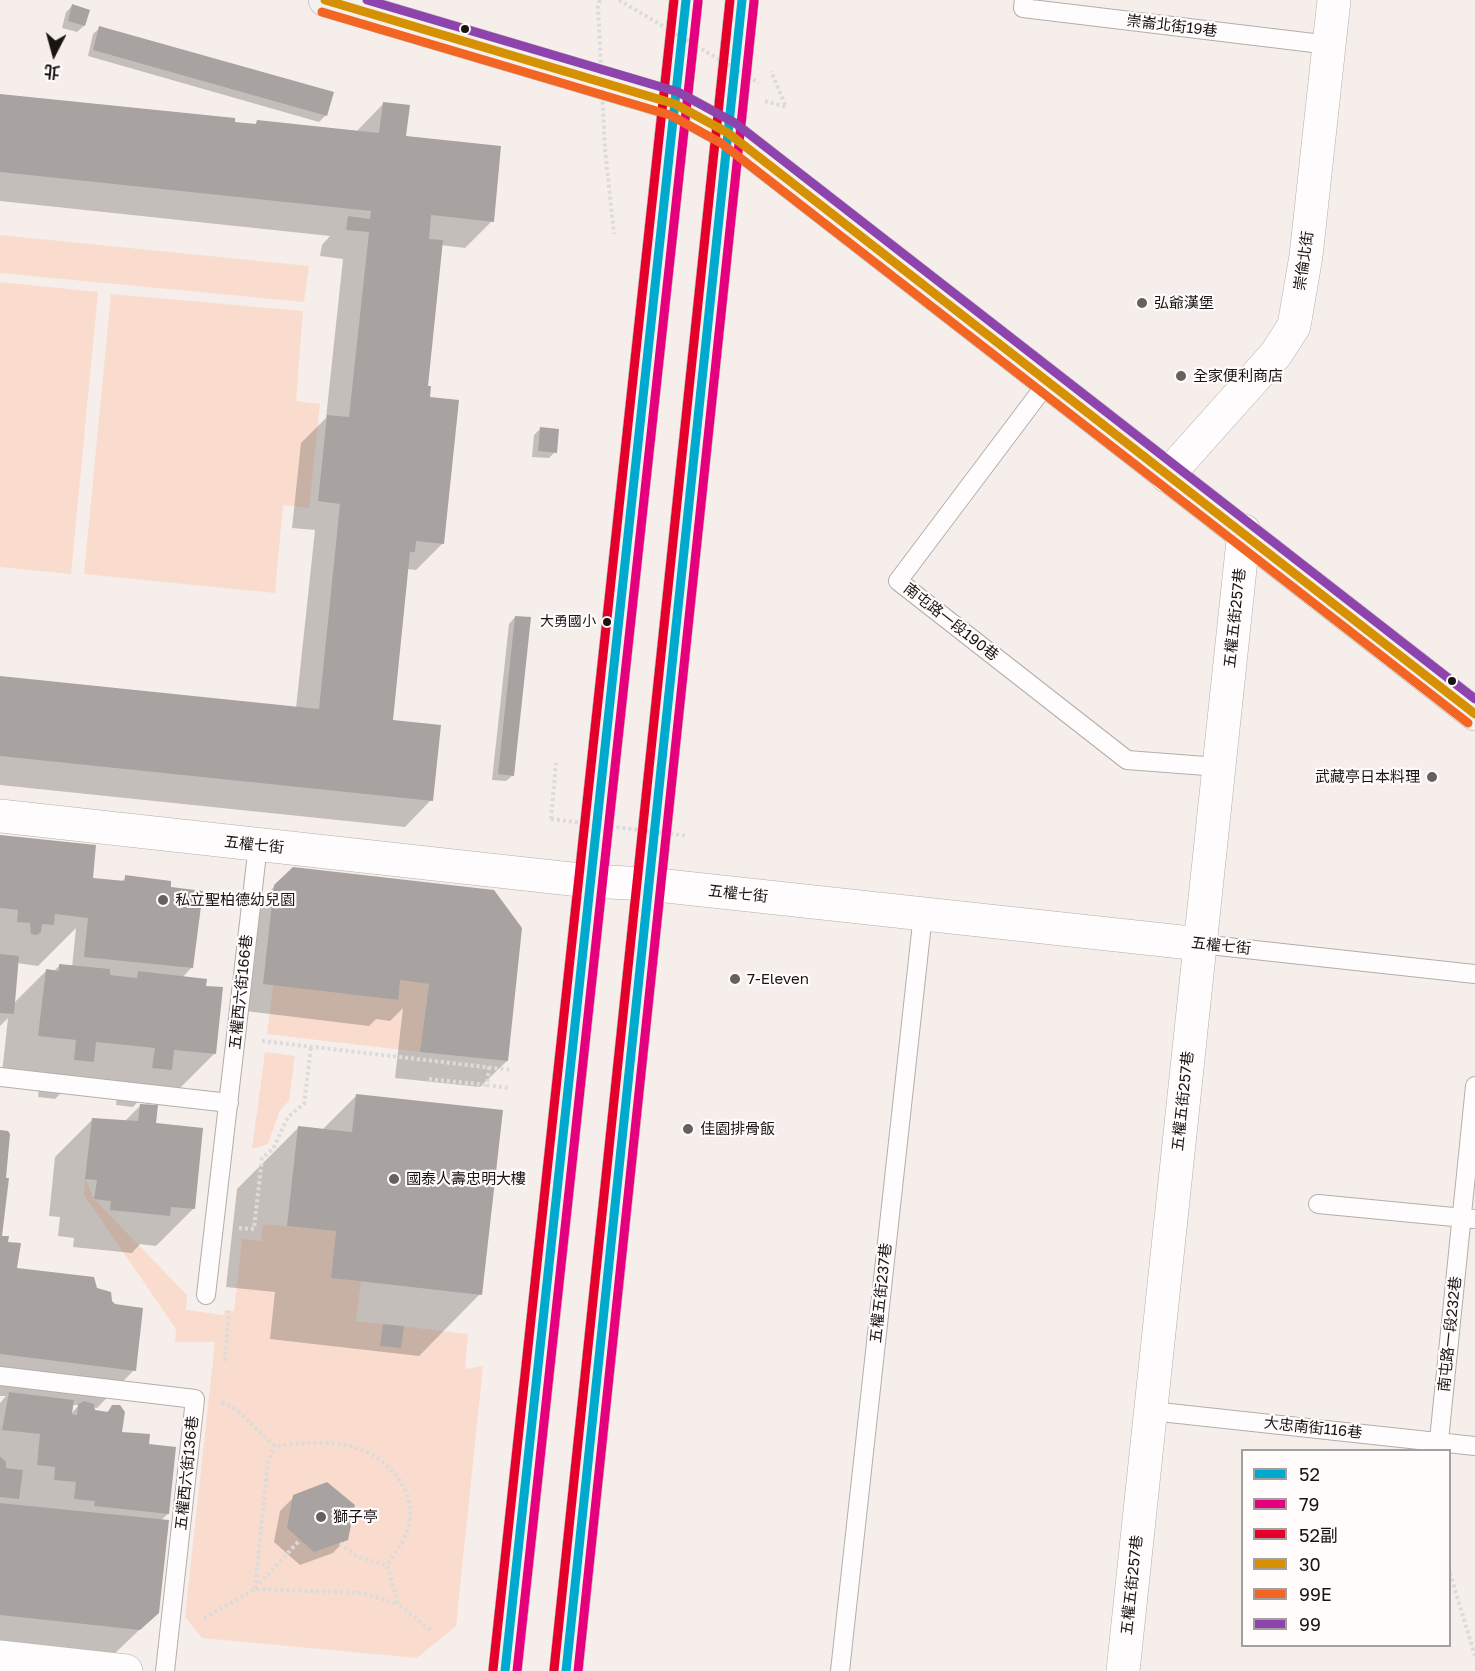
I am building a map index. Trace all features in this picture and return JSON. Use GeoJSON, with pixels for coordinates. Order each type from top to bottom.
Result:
{"type":"FeatureCollection","features":[{"type":"Feature","properties":{"kind":"main road"},"geometry":{"type":"LineString","coordinates":[[324,0],[675,104],[728,133],[1167,476],[1244,531],[1475,714]]}},
{"type":"Feature","properties":{"kind":"main road"},"geometry":{"type":"LineString","coordinates":[[504,1671],[686,0]]}},
{"type":"Feature","properties":{"kind":"main road"},"geometry":{"type":"LineString","coordinates":[[566,1671],[742,0]]}},
{"type":"Feature","properties":{"kind":"street","name":"崇倫北街"},"geometry":{"type":"LineString","coordinates":[[1167,476],[1276,354],[1294,326],[1306,256],[1334,0]]}},
{"type":"Feature","properties":{"kind":"street","name":"五權五街257巷"},"geometry":{"type":"LineString","coordinates":[[1123,1671],[1244,531]]}},
{"type":"Feature","properties":{"kind":"street","name":"五權七街"},"geometry":{"type":"LineString","coordinates":[[0,816],[589,881],[648,884],[1200,944]]}},
{"type":"Feature","properties":{"kind":"street"},"geometry":{"type":"LineString","coordinates":[[0,1657],[126,1671]]}},
{"type":"Feature","properties":{"kind":"lane","name":"崇崙北街19巷"},"geometry":{"type":"LineString","coordinates":[[1024,0],[1023,8],[1330,45]]}},
{"type":"Feature","properties":{"kind":"lane","name":"南屯路一段190巷"},"geometry":{"type":"LineString","coordinates":[[1047,383],[898,581],[1128,760],[1219,767]]}},
{"type":"Feature","properties":{"kind":"lane","name":"五權西六街166巷"},"geometry":{"type":"LineString","coordinates":[[206,1295],[258,845]]}},
{"type":"Feature","properties":{"kind":"lane","name":"五權五街237巷"},"geometry":{"type":"LineString","coordinates":[[840,1671],[923,915]]}},
{"type":"Feature","properties":{"kind":"lane","name":"五權七街"},"geometry":{"type":"LineString","coordinates":[[1200,944],[1475,974]]}},
{"type":"Feature","properties":{"kind":"lane"},"geometry":{"type":"LineString","coordinates":[[0,1077],[229,1103]]}},
{"type":"Feature","properties":{"kind":"lane","name":"南屯路一段232巷"},"geometry":{"type":"LineString","coordinates":[[1439,1446],[1468,1219],[1475,1086]]}},
{"type":"Feature","properties":{"kind":"lane"},"geometry":{"type":"LineString","coordinates":[[1318,1204],[1468,1219]]}},
{"type":"Feature","properties":{"kind":"lane","name":"五權西六街136巷"},"geometry":{"type":"LineString","coordinates":[[0,1376],[195,1399],[165,1671]]}},
{"type":"Feature","properties":{"kind":"lane","name":"大忠南街116巷"},"geometry":{"type":"LineString","coordinates":[[1151,1411],[1439,1446],[1475,1446]]}},
{"type":"Feature","properties":{"kind":"path"},"geometry":{"type":"LineString","coordinates":[[600,0],[598,6],[605,149],[614,234]]}},
{"type":"Feature","properties":{"kind":"path"},"geometry":{"type":"LineString","coordinates":[[619,0],[759,83],[765,101],[786,107],[770,69]]}},
{"type":"Feature","properties":{"kind":"path"},"geometry":{"type":"LineString","coordinates":[[556,763],[551,819],[688,836]]}},
{"type":"Feature","properties":{"kind":"path"},"geometry":{"type":"LineString","coordinates":[[266,1042],[511,1070]]}},
{"type":"Feature","properties":{"kind":"path"},"geometry":{"type":"LineString","coordinates":[[243,1228],[254,1229],[262,1158],[273,1149],[288,1117],[304,1104],[311,1047]]}},
{"type":"Feature","properties":{"kind":"path"},"geometry":{"type":"LineString","coordinates":[[487,1085],[489,1067]]}},
{"type":"Feature","properties":{"kind":"path"},"geometry":{"type":"LineString","coordinates":[[429,1079],[510,1088]]}},
{"type":"Feature","properties":{"kind":"path"},"geometry":{"type":"LineString","coordinates":[[225,1361],[229,1308]]}},
{"type":"Feature","properties":{"kind":"path"},"geometry":{"type":"LineString","coordinates":[[221,1402],[236,1409],[275,1446],[313,1442],[362,1450],[397,1474],[411,1501],[407,1533],[387,1565],[398,1604]]}},
{"type":"Feature","properties":{"kind":"path"},"geometry":{"type":"LineString","coordinates":[[255,1589],[268,1462],[275,1446]]}},
{"type":"Feature","properties":{"kind":"path"},"geometry":{"type":"LineString","coordinates":[[204,1618],[255,1589],[300,1540]]}},
{"type":"Feature","properties":{"kind":"path"},"geometry":{"type":"LineString","coordinates":[[340,1543],[358,1557],[387,1565]]}},
{"type":"Feature","properties":{"kind":"path"},"geometry":{"type":"LineString","coordinates":[[1451,1579],[1475,1656]]}},
{"type":"Feature","properties":{"kind":"path"},"geometry":{"type":"LineString","coordinates":[[255,1589],[363,1593],[398,1604],[433,1632]]}},
{"type":"Feature","properties":{"kind":"shaded area"},"geometry":{"type":"Polygon","coordinates":[[[0,235],[309,266],[304,302],[0,273],[0,235]]]}},
{"type":"Feature","properties":{"kind":"shaded area"},"geometry":{"type":"Polygon","coordinates":[[[0,282],[98,292],[71,574],[0,567],[0,282]]]}},
{"type":"Feature","properties":{"kind":"shaded area"},"geometry":{"type":"Polygon","coordinates":[[[111,294],[303,311],[296,401],[320,404],[309,508],[283,505],[275,593],[84,574],[111,294]]]}},
{"type":"Feature","properties":{"kind":"shaded area"},"geometry":{"type":"Polygon","coordinates":[[[400,980],[429,984],[420,1052],[267,1034],[273,985],[397,1000],[400,980]]]}},
{"type":"Feature","properties":{"kind":"shaded area"},"geometry":{"type":"Polygon","coordinates":[[[265,1052],[295,1056],[289,1101],[280,1110],[268,1144],[252,1149],[265,1052]]]}},
{"type":"Feature","properties":{"kind":"shaded area"},"geometry":{"type":"Polygon","coordinates":[[[85,1178],[94,1199],[187,1295],[186,1310],[224,1315],[225,1310],[234,1311],[242,1239],[261,1241],[263,1224],[336,1231],[331,1278],[361,1282],[356,1321],[468,1334],[465,1369],[483,1366],[456,1626],[417,1658],[202,1638],[185,1617],[215,1342],[175,1342],[176,1329],[84,1195],[85,1178]]]}},
{"type":"Feature","properties":{"kind":"building"},"geometry":{"type":"Polygon","coordinates":[[[72,4],[90,10],[85,26],[68,21],[72,4]]]}},
{"type":"Feature","properties":{"kind":"building"},"geometry":{"type":"Polygon","coordinates":[[[99,26],[334,92],[327,116],[93,50],[99,26]]]}},
{"type":"Feature","properties":{"kind":"building"},"geometry":{"type":"Polygon","coordinates":[[[0,94],[235,118],[235,122],[256,124],[257,120],[379,133],[383,102],[410,105],[406,136],[501,146],[494,222],[431,215],[429,239],[443,240],[428,386],[431,386],[430,397],[459,400],[444,544],[416,541],[415,552],[410,552],[393,720],[441,725],[433,801],[0,756],[0,676],[319,709],[340,504],[318,501],[327,415],[349,417],[369,232],[346,230],[348,216],[370,219],[371,211],[0,172],[0,94]]]}},
{"type":"Feature","properties":{"kind":"building"},"geometry":{"type":"Polygon","coordinates":[[[540,427],[559,429],[557,453],[538,451],[540,427]]]}},
{"type":"Feature","properties":{"kind":"building"},"geometry":{"type":"Polygon","coordinates":[[[515,616],[531,617],[514,776],[498,774],[515,616]]]}},
{"type":"Feature","properties":{"kind":"building"},"geometry":{"type":"Polygon","coordinates":[[[0,835],[96,845],[93,878],[125,881],[125,875],[171,881],[171,887],[203,891],[193,968],[84,957],[88,918],[55,914],[54,925],[42,924],[41,932],[37,935],[31,934],[30,923],[17,922],[18,910],[0,908],[0,835]]]}},
{"type":"Feature","properties":{"kind":"building"},"geometry":{"type":"Polygon","coordinates":[[[293,867],[494,890],[522,928],[508,1061],[420,1052],[429,984],[400,980],[398,1000],[263,984],[274,885],[293,867]]]}},
{"type":"Feature","properties":{"kind":"building"},"geometry":{"type":"Polygon","coordinates":[[[0,954],[19,956],[14,1014],[0,1013],[0,954]]]}},
{"type":"Feature","properties":{"kind":"building"},"geometry":{"type":"Polygon","coordinates":[[[59,964],[110,969],[110,975],[137,978],[138,971],[207,979],[206,986],[223,987],[216,1054],[174,1050],[172,1070],[152,1068],[155,1048],[96,1042],[94,1062],[74,1060],[76,1040],[38,1036],[46,969],[59,971],[59,964]]]}},
{"type":"Feature","properties":{"kind":"building","name":"國泰人壽忠明大樓"},"geometry":{"type":"Polygon","coordinates":[[[356,1094],[503,1110],[482,1295],[331,1278],[336,1231],[287,1226],[298,1126],[352,1132],[356,1094]]]}},
{"type":"Feature","properties":{"kind":"building"},"geometry":{"type":"Polygon","coordinates":[[[140,1104],[158,1105],[156,1123],[203,1128],[195,1209],[171,1207],[170,1216],[110,1210],[111,1201],[94,1199],[97,1180],[85,1179],[92,1118],[138,1121],[140,1104]]]}},
{"type":"Feature","properties":{"kind":"building"},"geometry":{"type":"Polygon","coordinates":[[[0,1130],[8,1131],[10,1134],[6,1178],[9,1178],[2,1236],[9,1236],[8,1242],[21,1243],[17,1268],[94,1277],[97,1288],[111,1292],[112,1301],[115,1304],[143,1308],[136,1371],[0,1354],[0,1130]]]}},
{"type":"Feature","properties":{"kind":"building"},"geometry":{"type":"Polygon","coordinates":[[[383,1324],[404,1326],[401,1348],[380,1346],[383,1324]]]}},
{"type":"Feature","properties":{"kind":"building"},"geometry":{"type":"Polygon","coordinates":[[[9,1392],[74,1400],[72,1414],[77,1415],[78,1404],[84,1401],[94,1404],[95,1410],[108,1412],[112,1405],[120,1405],[125,1412],[122,1432],[150,1434],[149,1444],[176,1447],[169,1514],[94,1506],[95,1501],[74,1499],[76,1482],[54,1480],[55,1467],[37,1465],[40,1434],[2,1430],[9,1392]]]}},
{"type":"Feature","properties":{"kind":"building"},"geometry":{"type":"Polygon","coordinates":[[[0,1456],[6,1462],[6,1468],[23,1470],[19,1499],[0,1497],[0,1456]]]}},
{"type":"Feature","properties":{"kind":"building","name":"獅子亭"},"geometry":{"type":"Polygon","coordinates":[[[327,1482],[355,1505],[348,1540],[314,1552],[287,1528],[293,1495],[327,1482]]]}},
{"type":"Feature","properties":{"kind":"building"},"geometry":{"type":"Polygon","coordinates":[[[0,1503],[169,1520],[159,1613],[140,1630],[0,1615],[0,1503]]]}},
{"type":"Feature","properties":{"kind":"transit line","name":"30"},"geometry":{"type":"LineString","coordinates":[[325,0],[675,104],[728,133],[1475,714]]}},
{"type":"Feature","properties":{"kind":"transit line","name":"99"},"geometry":{"type":"LineString","coordinates":[[367,0],[678,92],[735,123],[1475,699]]}},
{"type":"Feature","properties":{"kind":"transit line","name":"52副"},"geometry":{"type":"LineString","coordinates":[[493,1670],[674,0]]}},
{"type":"Feature","properties":{"kind":"transit line","name":"52"},"geometry":{"type":"LineString","coordinates":[[505,1671],[686,0]]}},
{"type":"Feature","properties":{"kind":"transit line","name":"52副"},"geometry":{"type":"LineString","coordinates":[[554,1670],[730,0]]}},
{"type":"Feature","properties":{"kind":"transit line","name":"52"},"geometry":{"type":"LineString","coordinates":[[566,1671],[742,0]]}},
{"type":"Feature","properties":{"kind":"transit line","name":"79"},"geometry":{"type":"LineString","coordinates":[[517,1671],[698,1]]}},
{"type":"Feature","properties":{"kind":"transit line","name":"79"},"geometry":{"type":"LineString","coordinates":[[578,1671],[754,1]]}},
{"type":"Feature","properties":{"kind":"transit line","name":"99E"},"geometry":{"type":"LineString","coordinates":[[322,12],[670,115],[721,143],[1468,723]]}},
{"type":"Feature","properties":{"kind":"place","name":"弘爺漢堡"},"geometry":{"type":"Point","coordinates":[1142,303]}},
{"type":"Feature","properties":{"kind":"place","name":"全家便利商店"},"geometry":{"type":"Point","coordinates":[1181,376]}},
{"type":"Feature","properties":{"kind":"place","name":"大勇國小"},"geometry":{"type":"Point","coordinates":[607,622]}},
{"type":"Feature","properties":{"kind":"place","name":"武藏亭日本料理"},"geometry":{"type":"Point","coordinates":[1432,777]}},
{"type":"Feature","properties":{"kind":"place","name":"私立聖柏德幼兒園"},"geometry":{"type":"Point","coordinates":[163,900]}},
{"type":"Feature","properties":{"kind":"place","name":"7-Eleven"},"geometry":{"type":"Point","coordinates":[735,979]}},
{"type":"Feature","properties":{"kind":"place","name":"佳園排骨飯"},"geometry":{"type":"Point","coordinates":[688,1129]}},
{"type":"Feature","properties":{"kind":"place","name":"國泰人壽忠明大樓"},"geometry":{"type":"Point","coordinates":[394,1179]}},
{"type":"Feature","properties":{"kind":"place","name":"獅子亭"},"geometry":{"type":"Point","coordinates":[321,1517]}}]}
